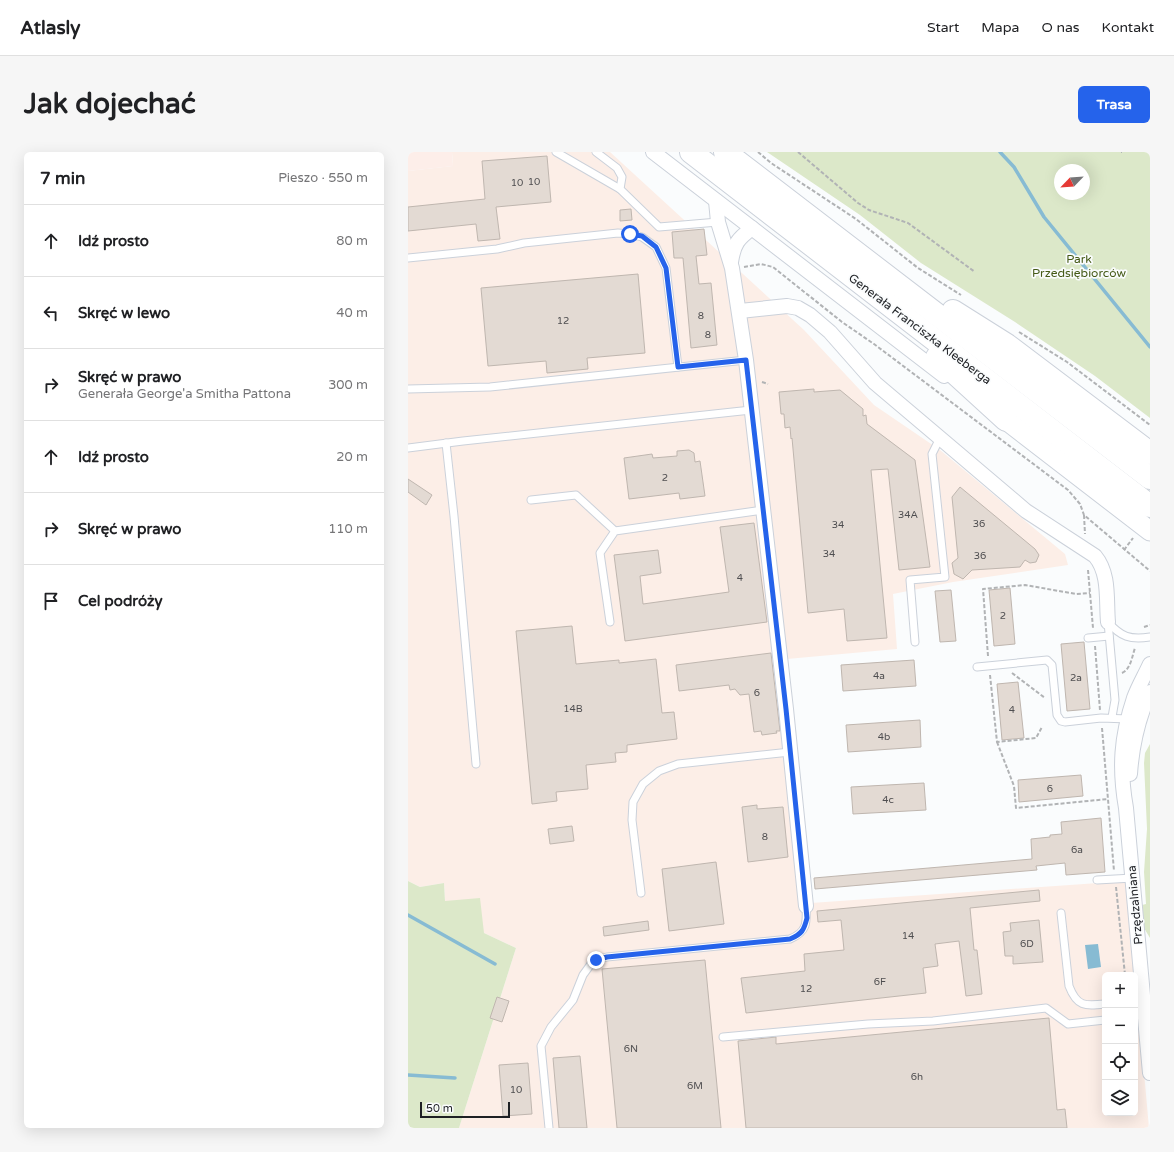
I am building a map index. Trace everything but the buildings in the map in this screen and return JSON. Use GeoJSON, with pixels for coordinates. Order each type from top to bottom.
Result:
{"type":"FeatureCollection","features":[{"type":"Feature","properties":{"kind":"highway"},"geometry":{"type":"LineString","coordinates":[[678,152],[733,185]]}},
{"type":"Feature","properties":{"kind":"highway","name":"Generała Franciszka Kleeberga"},"geometry":{"type":"LineString","coordinates":[[690,152],[1108,472],[1150,506]]}},
{"type":"Feature","properties":{"kind":"highway","name":"Generała Franciszka Kleeberga"},"geometry":{"type":"LineString","coordinates":[[725,152],[1150,478]]}},
{"type":"Feature","properties":{"kind":"highway"},"geometry":{"type":"LineString","coordinates":[[856,253],[892,267],[947,308],[1008,345],[1150,453]]}},
{"type":"Feature","properties":{"kind":"highway"},"geometry":{"type":"LineString","coordinates":[[850,275],[1006,420]]}},
{"type":"Feature","properties":{"kind":"street"},"geometry":{"type":"LineString","coordinates":[[652,152],[939,372],[1006,420],[1150,531]]}},
{"type":"Feature","properties":{"kind":"street"},"geometry":{"type":"LineString","coordinates":[[716,201],[718,222],[732,265],[740,311],[806,906]]}},
{"type":"Feature","properties":{"kind":"street"},"geometry":{"type":"LineString","coordinates":[[732,265],[733,249],[739,238],[752,228]]}},
{"type":"Feature","properties":{"kind":"street"},"geometry":{"type":"LineString","coordinates":[[740,311],[787,306],[798,308],[810,315],[830,332],[875,383],[1026,511],[1095,556],[1105,575],[1108,629]]}},
{"type":"Feature","properties":{"kind":"street","name":"Przędzalniana"},"geometry":{"type":"LineString","coordinates":[[1150,664],[1134,697],[1122,751],[1121,767],[1133,878],[1140,1016],[1150,1073]]}},
{"type":"Feature","properties":{"kind":"street","name":"Przędzalniana"},"geometry":{"type":"LineString","coordinates":[[1126,808],[1132,752],[1140,717],[1150,692]]}},
{"type":"Feature","properties":{"kind":"lane"},"geometry":{"type":"LineString","coordinates":[[556,152],[620,189],[659,227],[718,222]]}},
{"type":"Feature","properties":{"kind":"lane"},"geometry":{"type":"LineString","coordinates":[[596,152],[617,168],[622,177],[620,189]]}},
{"type":"Feature","properties":{"kind":"lane"},"geometry":{"type":"LineString","coordinates":[[408,258],[497,249],[524,243],[618,233],[642,236],[656,247],[666,268],[678,367]]}},
{"type":"Feature","properties":{"kind":"lane"},"geometry":{"type":"LineString","coordinates":[[408,389],[490,386],[746,360]]}},
{"type":"Feature","properties":{"kind":"lane"},"geometry":{"type":"LineString","coordinates":[[408,448],[751,410]]}},
{"type":"Feature","properties":{"kind":"lane"},"geometry":{"type":"LineString","coordinates":[[915,642],[910,580],[945,577],[932,454],[940,438]]}},
{"type":"Feature","properties":{"kind":"lane"},"geometry":{"type":"LineString","coordinates":[[446,443],[476,764]]}},
{"type":"Feature","properties":{"kind":"lane"},"geometry":{"type":"LineString","coordinates":[[532,500],[576,494],[614,531]]}},
{"type":"Feature","properties":{"kind":"lane"},"geometry":{"type":"LineString","coordinates":[[610,622],[600,553],[614,531],[763,510]]}},
{"type":"Feature","properties":{"kind":"lane"},"geometry":{"type":"LineString","coordinates":[[1091,638],[1108,629]]}},
{"type":"Feature","properties":{"kind":"lane"},"geometry":{"type":"LineString","coordinates":[[1108,629],[1126,637],[1150,637]]}},
{"type":"Feature","properties":{"kind":"lane"},"geometry":{"type":"LineString","coordinates":[[1108,629],[1115,700],[1112,718]]}},
{"type":"Feature","properties":{"kind":"lane"},"geometry":{"type":"LineString","coordinates":[[977,667],[989,668],[1047,660],[1052,665],[1058,718],[1064,722],[1101,718],[1128,719]]}},
{"type":"Feature","properties":{"kind":"lane"},"geometry":{"type":"LineString","coordinates":[[641,893],[632,820],[633,802],[643,784],[659,771],[678,764],[790,752]]}},
{"type":"Feature","properties":{"kind":"lane"},"geometry":{"type":"LineString","coordinates":[[1097,880],[1133,878]]}},
{"type":"Feature","properties":{"kind":"lane"},"geometry":{"type":"LineString","coordinates":[[549,1128],[541,1046],[550,1027],[573,1000],[583,975],[591,964],[596,960],[607,957],[790,939],[798,936],[804,928],[807,918],[806,906]]}},
{"type":"Feature","properties":{"kind":"lane"},"geometry":{"type":"LineString","coordinates":[[1061,913],[1068,986],[1073,996],[1086,1006],[1102,1004]]}},
{"type":"Feature","properties":{"kind":"lane"},"geometry":{"type":"LineString","coordinates":[[723,1036],[868,1024],[933,1021],[1046,1008],[1068,1024],[1102,1020]]}},
{"type":"Feature","properties":{"kind":"path"},"geometry":{"type":"LineString","coordinates":[[758,152],[771,163],[856,219],[918,268],[964,297]]}},
{"type":"Feature","properties":{"kind":"path"},"geometry":{"type":"LineString","coordinates":[[798,152],[858,203],[869,210],[908,223],[975,272]]}},
{"type":"Feature","properties":{"kind":"path"},"geometry":{"type":"LineString","coordinates":[[732,265],[761,264],[773,267],[842,322],[874,344],[1068,490],[1080,504],[1084,516],[1090,593],[1091,638],[1101,718],[1125,972]]}},
{"type":"Feature","properties":{"kind":"path"},"geometry":{"type":"LineString","coordinates":[[1017,330],[1067,362],[1150,425]]}},
{"type":"Feature","properties":{"kind":"path"},"geometry":{"type":"LineString","coordinates":[[762,382],[768,384]]}},
{"type":"Feature","properties":{"kind":"path"},"geometry":{"type":"LineString","coordinates":[[1084,516],[1150,571]]}},
{"type":"Feature","properties":{"kind":"path"},"geometry":{"type":"LineString","coordinates":[[1090,593],[1076,594],[1025,585],[983,589],[989,668],[997,742],[1014,786],[1016,808],[1108,799]]}},
{"type":"Feature","properties":{"kind":"path"},"geometry":{"type":"LineString","coordinates":[[1113,675],[1126,672],[1139,629],[1150,625]]}},
{"type":"Feature","properties":{"kind":"path"},"geometry":{"type":"LineString","coordinates":[[989,668],[1006,669],[1046,698]]}},
{"type":"Feature","properties":{"kind":"path"},"geometry":{"type":"LineString","coordinates":[[997,742],[1036,738],[1042,727]]}},
{"type":"Feature","properties":{"kind":"shaded area"},"geometry":{"type":"Polygon","coordinates":[[[408,152],[452,152],[453,166],[408,171],[408,152]]]}},
{"type":"Feature","properties":{"kind":"shaded area"},"geometry":{"type":"Polygon","coordinates":[[[452,152],[610,152],[804,330],[874,405],[940,450],[1065,554],[1068,565],[953,582],[893,594],[897,649],[787,659],[811,903],[1127,881],[1135,972],[1102,972],[1102,1116],[1138,1116],[1138,1004],[1149,1128],[459,1128],[516,948],[484,933],[445,901],[444,883],[420,887],[408,881],[408,171],[453,166],[452,152]]]}},
{"type":"Feature","properties":{"kind":"green space","name":"Park Przedsiębiorców"},"geometry":{"type":"Polygon","coordinates":[[[767,152],[1150,152],[1150,418],[1095,376],[1015,322],[921,263],[860,215],[767,152]]]}},
{"type":"Feature","properties":{"kind":"green space"},"geometry":{"type":"Polygon","coordinates":[[[1150,744],[1150,938],[1144,928],[1142,905],[1146,904],[1144,872],[1147,829],[1144,763],[1145,753],[1150,744]]]}},
{"type":"Feature","properties":{"kind":"green space"},"geometry":{"type":"Polygon","coordinates":[[[408,881],[420,887],[444,883],[445,901],[480,898],[484,933],[516,948],[459,1128],[408,1128],[408,881]]]}},
{"type":"Feature","properties":{"kind":"water"},"geometry":{"type":"Polygon","coordinates":[[[1098,944],[1101,967],[1088,969],[1085,945],[1098,944]]]}},
{"type":"Feature","properties":{"kind":"waterway"},"geometry":{"type":"LineString","coordinates":[[1000,152],[1014,167],[1044,217],[1150,347]]}},
{"type":"Feature","properties":{"kind":"waterway"},"geometry":{"type":"LineString","coordinates":[[408,915],[495,964]]}},
{"type":"Feature","properties":{"kind":"waterway"},"geometry":{"type":"LineString","coordinates":[[408,1075],[455,1078]]}},
{"type":"Feature","properties":{"kind":"route"},"geometry":{"type":"LineString","coordinates":[[596,960],[607,957],[790,939],[798,936],[804,928],[807,918],[786,709],[746,360],[678,367],[666,268],[656,247],[642,236],[630,234]]}}]}
